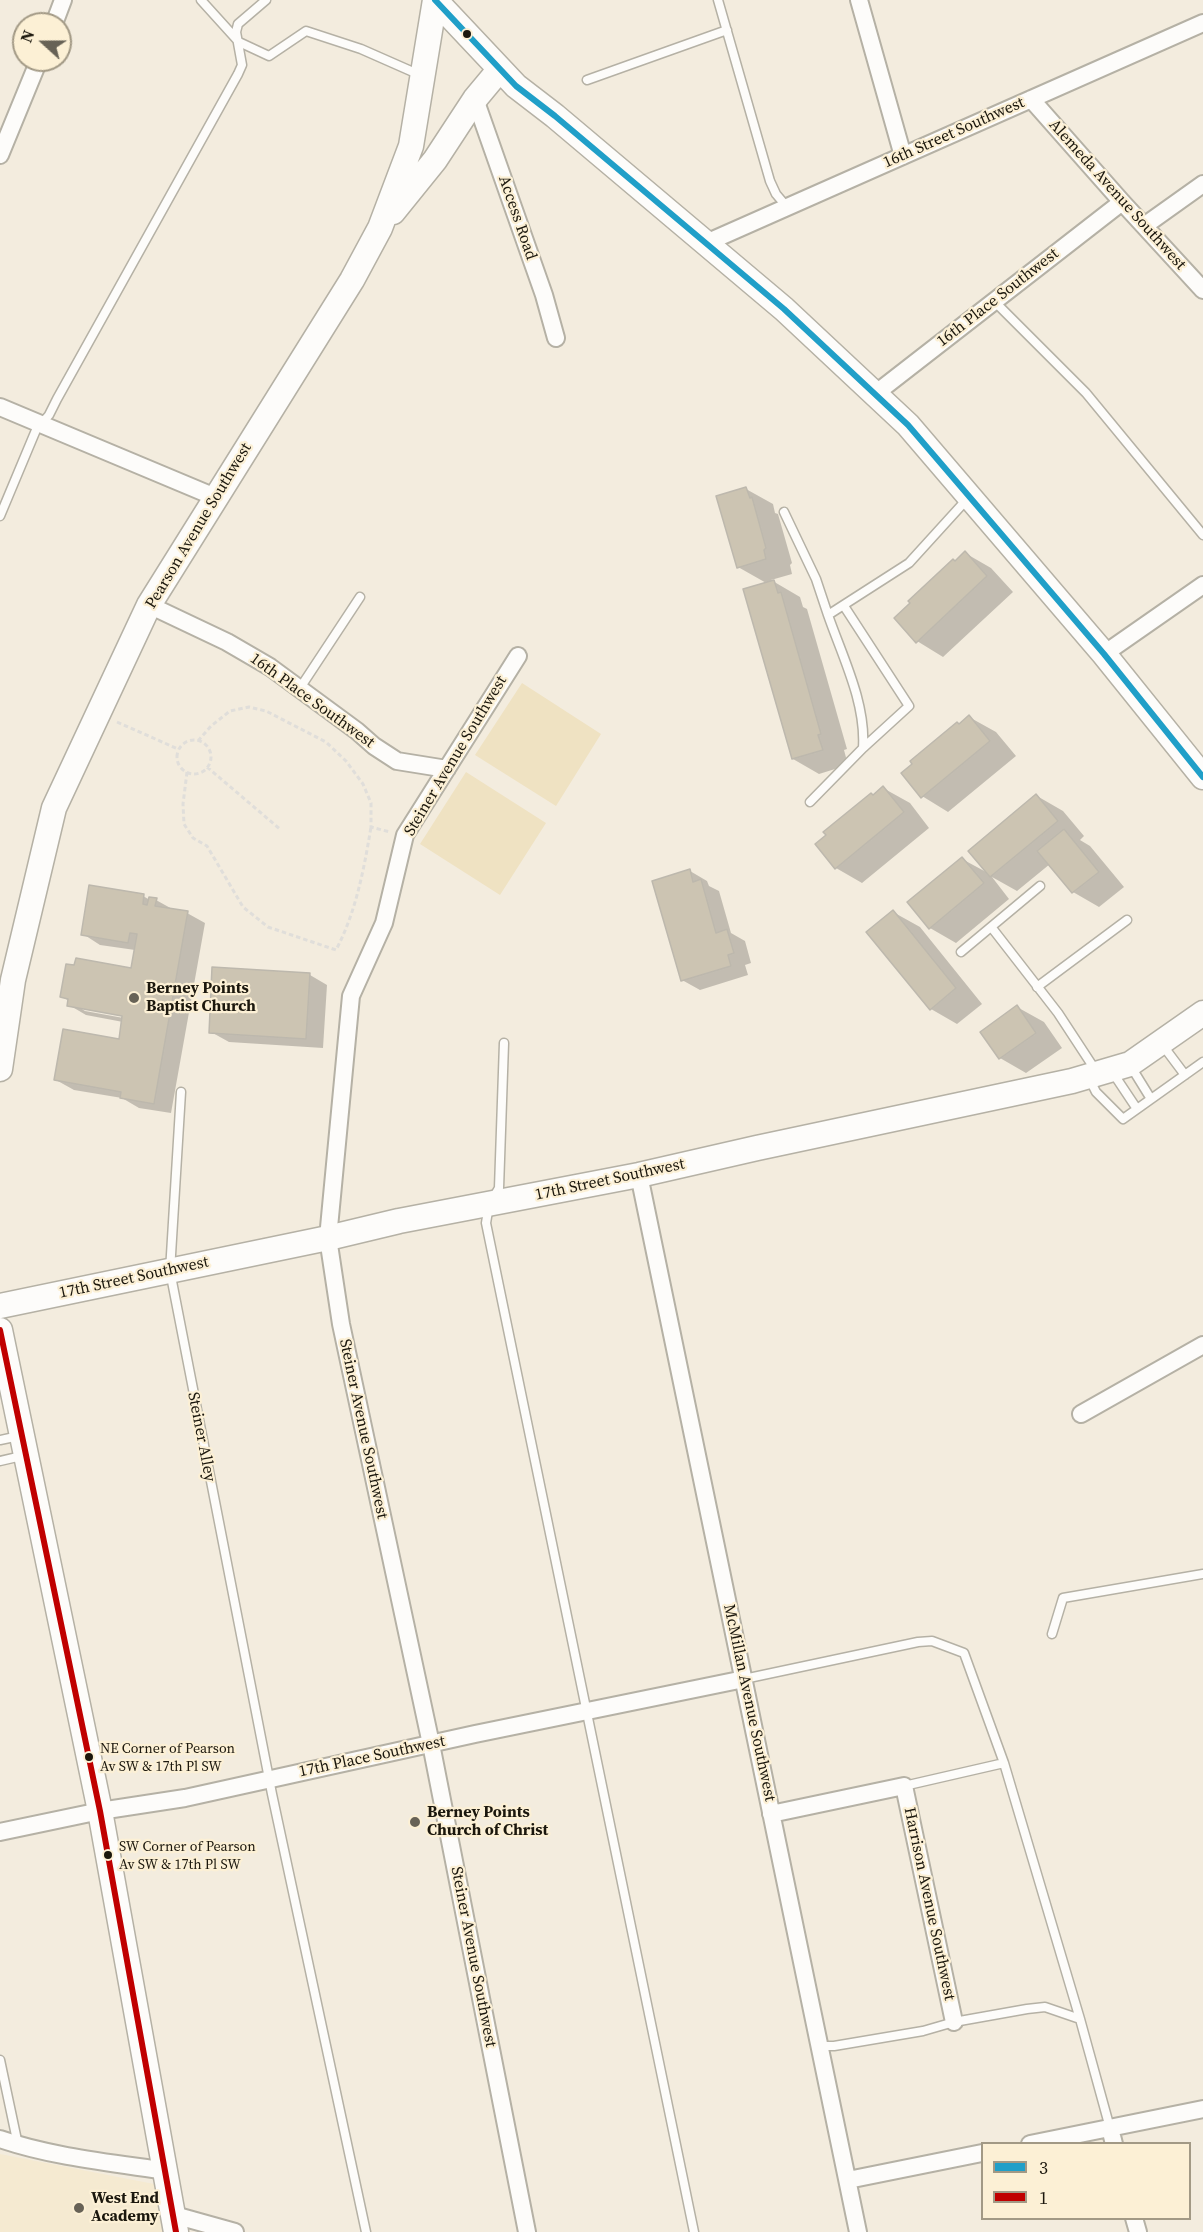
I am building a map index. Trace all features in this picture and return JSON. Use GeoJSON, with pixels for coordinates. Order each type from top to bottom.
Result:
{"type":"FeatureCollection","features":[{"type":"Feature","properties":{"kind":"street"},"geometry":{"type":"LineString","coordinates":[[435,0],[516,86],[784,309],[908,425],[1104,654],[1203,777]]}},
{"type":"Feature","properties":{"kind":"street","name":"Pearson Avenue Southwest"},"geometry":{"type":"LineString","coordinates":[[0,1069],[13,980],[54,808],[149,605],[352,280],[380,228],[411,146],[435,0]]}},
{"type":"Feature","properties":{"kind":"street"},"geometry":{"type":"LineString","coordinates":[[859,0],[903,156]]}},
{"type":"Feature","properties":{"kind":"street","name":"16th Street Southwest"},"geometry":{"type":"LineString","coordinates":[[706,243],[1203,23]]}},
{"type":"Feature","properties":{"kind":"street"},"geometry":{"type":"LineString","coordinates":[[380,228],[435,160],[475,99],[500,69]]}},
{"type":"Feature","properties":{"kind":"street"},"geometry":{"type":"LineString","coordinates":[[0,155],[34,72]]}},
{"type":"Feature","properties":{"kind":"street","name":"Access Road"},"geometry":{"type":"LineString","coordinates":[[475,99],[544,295],[556,338]]}},
{"type":"Feature","properties":{"kind":"street","name":"Alemeda Avenue Southwest"},"geometry":{"type":"LineString","coordinates":[[1031,99],[1203,290]]}},
{"type":"Feature","properties":{"kind":"street"},"geometry":{"type":"LineString","coordinates":[[1144,226],[1203,184]]}},
{"type":"Feature","properties":{"kind":"street","name":"16th Place Southwest"},"geometry":{"type":"LineString","coordinates":[[874,394],[1122,202]]}},
{"type":"Feature","properties":{"kind":"street"},"geometry":{"type":"LineString","coordinates":[[0,407],[215,497]]}},
{"type":"Feature","properties":{"kind":"street"},"geometry":{"type":"LineString","coordinates":[[1104,654],[1203,585]]}},
{"type":"Feature","properties":{"kind":"street","name":"16th Place Southwest"},"geometry":{"type":"LineString","coordinates":[[149,605],[227,642],[270,667],[397,761],[447,769]]}},
{"type":"Feature","properties":{"kind":"street","name":"Steiner Avenue Southwest"},"geometry":{"type":"LineString","coordinates":[[518,656],[405,835],[384,923],[351,996],[328,1238],[341,1324],[432,1744],[527,2232]]}},
{"type":"Feature","properties":{"kind":"street","name":"17th Street Southwest"},"geometry":{"type":"LineString","coordinates":[[0,1306],[328,1238],[399,1221],[639,1175],[1107,1071],[1160,1043],[1203,1013]]}},
{"type":"Feature","properties":{"kind":"street","name":"McMillan Avenue Southwest"},"geometry":{"type":"LineString","coordinates":[[639,1175],[858,2232]]}},
{"type":"Feature","properties":{"kind":"street"},"geometry":{"type":"LineString","coordinates":[[0,1330],[6,1389],[16,1443],[100,1811],[175,2224],[235,2232]]}},
{"type":"Feature","properties":{"kind":"street"},"geometry":{"type":"LineString","coordinates":[[1081,1414],[1203,1345]]}},
{"type":"Feature","properties":{"kind":"street","name":"17th Place Southwest"},"geometry":{"type":"LineString","coordinates":[[0,1832],[100,1811],[185,1798],[269,1778],[744,1679]]}},
{"type":"Feature","properties":{"kind":"street"},"geometry":{"type":"LineString","coordinates":[[771,1814],[904,1786]]}},
{"type":"Feature","properties":{"kind":"street","name":"Harrison Avenue Southwest"},"geometry":{"type":"LineString","coordinates":[[904,1786],[954,2022]]}},
{"type":"Feature","properties":{"kind":"street"},"geometry":{"type":"LineString","coordinates":[[1050,2142],[1112,2136],[1203,2109]]}},
{"type":"Feature","properties":{"kind":"street"},"geometry":{"type":"LineString","coordinates":[[0,2139],[18,2145],[106,2162],[167,2171]]}},
{"type":"Feature","properties":{"kind":"street"},"geometry":{"type":"LineString","coordinates":[[848,2180],[981,2153]]}},
{"type":"Feature","properties":{"kind":"lane"},"geometry":{"type":"LineString","coordinates":[[201,0],[239,42],[269,56],[306,31],[362,48],[423,76]]}},
{"type":"Feature","properties":{"kind":"lane"},"geometry":{"type":"LineString","coordinates":[[0,516],[36,430],[50,415],[238,74],[242,64],[236,32],[238,24],[266,0]]}},
{"type":"Feature","properties":{"kind":"lane"},"geometry":{"type":"LineString","coordinates":[[718,0],[770,182],[787,207]]}},
{"type":"Feature","properties":{"kind":"lane"},"geometry":{"type":"LineString","coordinates":[[587,80],[727,30]]}},
{"type":"Feature","properties":{"kind":"lane"},"geometry":{"type":"LineString","coordinates":[[993,300],[1086,393],[1203,534]]}},
{"type":"Feature","properties":{"kind":"lane"},"geometry":{"type":"LineString","coordinates":[[828,615],[909,563],[969,496]]}},
{"type":"Feature","properties":{"kind":"lane"},"geometry":{"type":"LineString","coordinates":[[783,512],[816,579],[857,697],[864,728],[863,748]]}},
{"type":"Feature","properties":{"kind":"lane"},"geometry":{"type":"LineString","coordinates":[[300,688],[360,597]]}},
{"type":"Feature","properties":{"kind":"lane"},"geometry":{"type":"LineString","coordinates":[[810,802],[863,748],[909,706],[844,606]]}},
{"type":"Feature","properties":{"kind":"lane"},"geometry":{"type":"LineString","coordinates":[[961,952],[1041,886]]}},
{"type":"Feature","properties":{"kind":"lane"},"geometry":{"type":"LineString","coordinates":[[1037,987],[1127,920]]}},
{"type":"Feature","properties":{"kind":"lane"},"geometry":{"type":"LineString","coordinates":[[992,928],[1137,1109]]}},
{"type":"Feature","properties":{"kind":"lane"},"geometry":{"type":"LineString","coordinates":[[504,1043],[499,1188],[489,1205],[486,1223],[694,2232]]}},
{"type":"Feature","properties":{"kind":"lane"},"geometry":{"type":"LineString","coordinates":[[1160,1043],[1185,1075]]}},
{"type":"Feature","properties":{"kind":"lane"},"geometry":{"type":"LineString","coordinates":[[1107,1071],[1096,1092],[1122,1119],[1203,1062]]}},
{"type":"Feature","properties":{"kind":"lane"},"geometry":{"type":"LineString","coordinates":[[1107,1071],[1151,1099]]}},
{"type":"Feature","properties":{"kind":"lane","name":"Steiner Alley"},"geometry":{"type":"LineString","coordinates":[[181,1092],[170,1271],[269,1778],[366,2232]]}},
{"type":"Feature","properties":{"kind":"lane"},"geometry":{"type":"LineString","coordinates":[[0,1461],[16,1443]]}},
{"type":"Feature","properties":{"kind":"lane"},"geometry":{"type":"LineString","coordinates":[[1052,1634],[1063,1598],[1203,1574]]}},
{"type":"Feature","properties":{"kind":"lane"},"geometry":{"type":"LineString","coordinates":[[744,1679],[932,1641],[964,1653],[1004,1763],[1080,2019],[1112,2136]]}},
{"type":"Feature","properties":{"kind":"lane"},"geometry":{"type":"LineString","coordinates":[[904,1786],[1004,1763]]}},
{"type":"Feature","properties":{"kind":"lane"},"geometry":{"type":"LineString","coordinates":[[821,2046],[834,2046],[923,2031],[954,2022],[1045,2007],[1080,2019]]}},
{"type":"Feature","properties":{"kind":"lane"},"geometry":{"type":"LineString","coordinates":[[0,2060],[18,2145]]}},
{"type":"Feature","properties":{"kind":"path"},"geometry":{"type":"LineString","coordinates":[[187,772],[183,804],[184,824],[193,838],[207,846],[243,907],[268,927],[336,950],[343,937],[360,886],[371,827],[371,803],[363,784],[346,761],[326,742],[266,711],[249,706],[230,711],[198,741],[185,742],[178,749],[179,766],[187,772],[196,774],[207,767],[210,761],[208,748],[198,741]]}},
{"type":"Feature","properties":{"kind":"path"},"geometry":{"type":"LineString","coordinates":[[99,713],[178,749]]}},
{"type":"Feature","properties":{"kind":"path"},"geometry":{"type":"LineString","coordinates":[[207,767],[281,830]]}},
{"type":"Feature","properties":{"kind":"path"},"geometry":{"type":"LineString","coordinates":[[371,827],[405,835]]}},
{"type":"Feature","properties":{"kind":"shaded area"},"geometry":{"type":"Polygon","coordinates":[[[522,683],[601,734],[556,806],[475,755],[522,683]]]}},
{"type":"Feature","properties":{"kind":"shaded area"},"geometry":{"type":"Polygon","coordinates":[[[466,772],[546,823],[500,895],[420,844],[466,772]]]}},
{"type":"Feature","properties":{"kind":"shaded area","name":"West End Academy"},"geometry":{"type":"Polygon","coordinates":[[[0,2154],[154,2184],[163,2232],[0,2232],[0,2154]]]}},
{"type":"Feature","properties":{"kind":"building"},"geometry":{"type":"Polygon","coordinates":[[[746,487],[750,498],[752,497],[766,548],[764,550],[766,559],[737,568],[716,496],[746,487]]]}},
{"type":"Feature","properties":{"kind":"building"},"geometry":{"type":"Polygon","coordinates":[[[965,551],[987,576],[916,643],[894,618],[910,603],[908,601],[953,559],[955,561],[965,551]]]}},
{"type":"Feature","properties":{"kind":"building"},"geometry":{"type":"Polygon","coordinates":[[[774,580],[778,593],[781,592],[821,734],[818,735],[823,750],[792,759],[743,589],[774,580]]]}},
{"type":"Feature","properties":{"kind":"building"},"geometry":{"type":"Polygon","coordinates":[[[969,715],[990,741],[921,798],[901,773],[912,764],[910,761],[957,722],[959,724],[969,715]]]}},
{"type":"Feature","properties":{"kind":"building"},"geometry":{"type":"Polygon","coordinates":[[[883,786],[904,812],[835,869],[815,844],[826,835],[823,832],[883,786]]]}},
{"type":"Feature","properties":{"kind":"building"},"geometry":{"type":"Polygon","coordinates":[[[1036,794],[1058,821],[990,877],[968,851],[1036,794]]]}},
{"type":"Feature","properties":{"kind":"building"},"geometry":{"type":"Polygon","coordinates":[[[1064,829],[1099,872],[1072,893],[1037,851],[1064,829]]]}},
{"type":"Feature","properties":{"kind":"building"},"geometry":{"type":"Polygon","coordinates":[[[962,857],[984,883],[929,929],[907,902],[962,857]]]}},
{"type":"Feature","properties":{"kind":"building"},"geometry":{"type":"Polygon","coordinates":[[[690,869],[693,882],[701,879],[716,933],[727,929],[734,953],[728,955],[731,966],[681,981],[652,881],[690,869]]]}},
{"type":"Feature","properties":{"kind":"building"},"geometry":{"type":"Polygon","coordinates":[[[89,885],[144,894],[143,904],[147,905],[149,897],[157,898],[155,906],[188,911],[154,1104],[120,1098],[121,1092],[54,1080],[63,1029],[119,1039],[122,1016],[67,1006],[68,999],[60,997],[66,964],[74,965],[76,958],[131,968],[137,934],[130,933],[128,943],[81,935],[89,885]]]}},
{"type":"Feature","properties":{"kind":"building"},"geometry":{"type":"Polygon","coordinates":[[[893,910],[956,988],[930,1010],[866,932],[893,910]]]}},
{"type":"Feature","properties":{"kind":"building"},"geometry":{"type":"Polygon","coordinates":[[[212,967],[310,973],[306,1039],[209,1033],[212,967]]]}},
{"type":"Feature","properties":{"kind":"building"},"geometry":{"type":"Polygon","coordinates":[[[1017,1005],[1036,1033],[999,1059],[980,1032],[1017,1005]]]}},
{"type":"Feature","properties":{"kind":"transit line","name":"3"},"geometry":{"type":"LineString","coordinates":[[435,0],[516,86],[555,116],[784,309],[908,425],[1104,654],[1203,777]]}},
{"type":"Feature","properties":{"kind":"transit line","name":"1"},"geometry":{"type":"LineString","coordinates":[[0,1330],[100,1811],[176,2232]]}},
{"type":"Feature","properties":{"kind":"place","name":"Berney Points Baptist Church"},"geometry":{"type":"Point","coordinates":[134,998]}},
{"type":"Feature","properties":{"kind":"place","name":"NE Corner of Pearson Av SW & 17th Pl SW"},"geometry":{"type":"Point","coordinates":[89,1757]}},
{"type":"Feature","properties":{"kind":"place","name":"Berney Points Church of Christ"},"geometry":{"type":"Point","coordinates":[415,1822]}},
{"type":"Feature","properties":{"kind":"place","name":"SW Corner of Pearson Av SW & 17th Pl SW"},"geometry":{"type":"Point","coordinates":[108,1855]}},
{"type":"Feature","properties":{"kind":"place","name":"West End Academy"},"geometry":{"type":"Point","coordinates":[79,2208]}}]}
